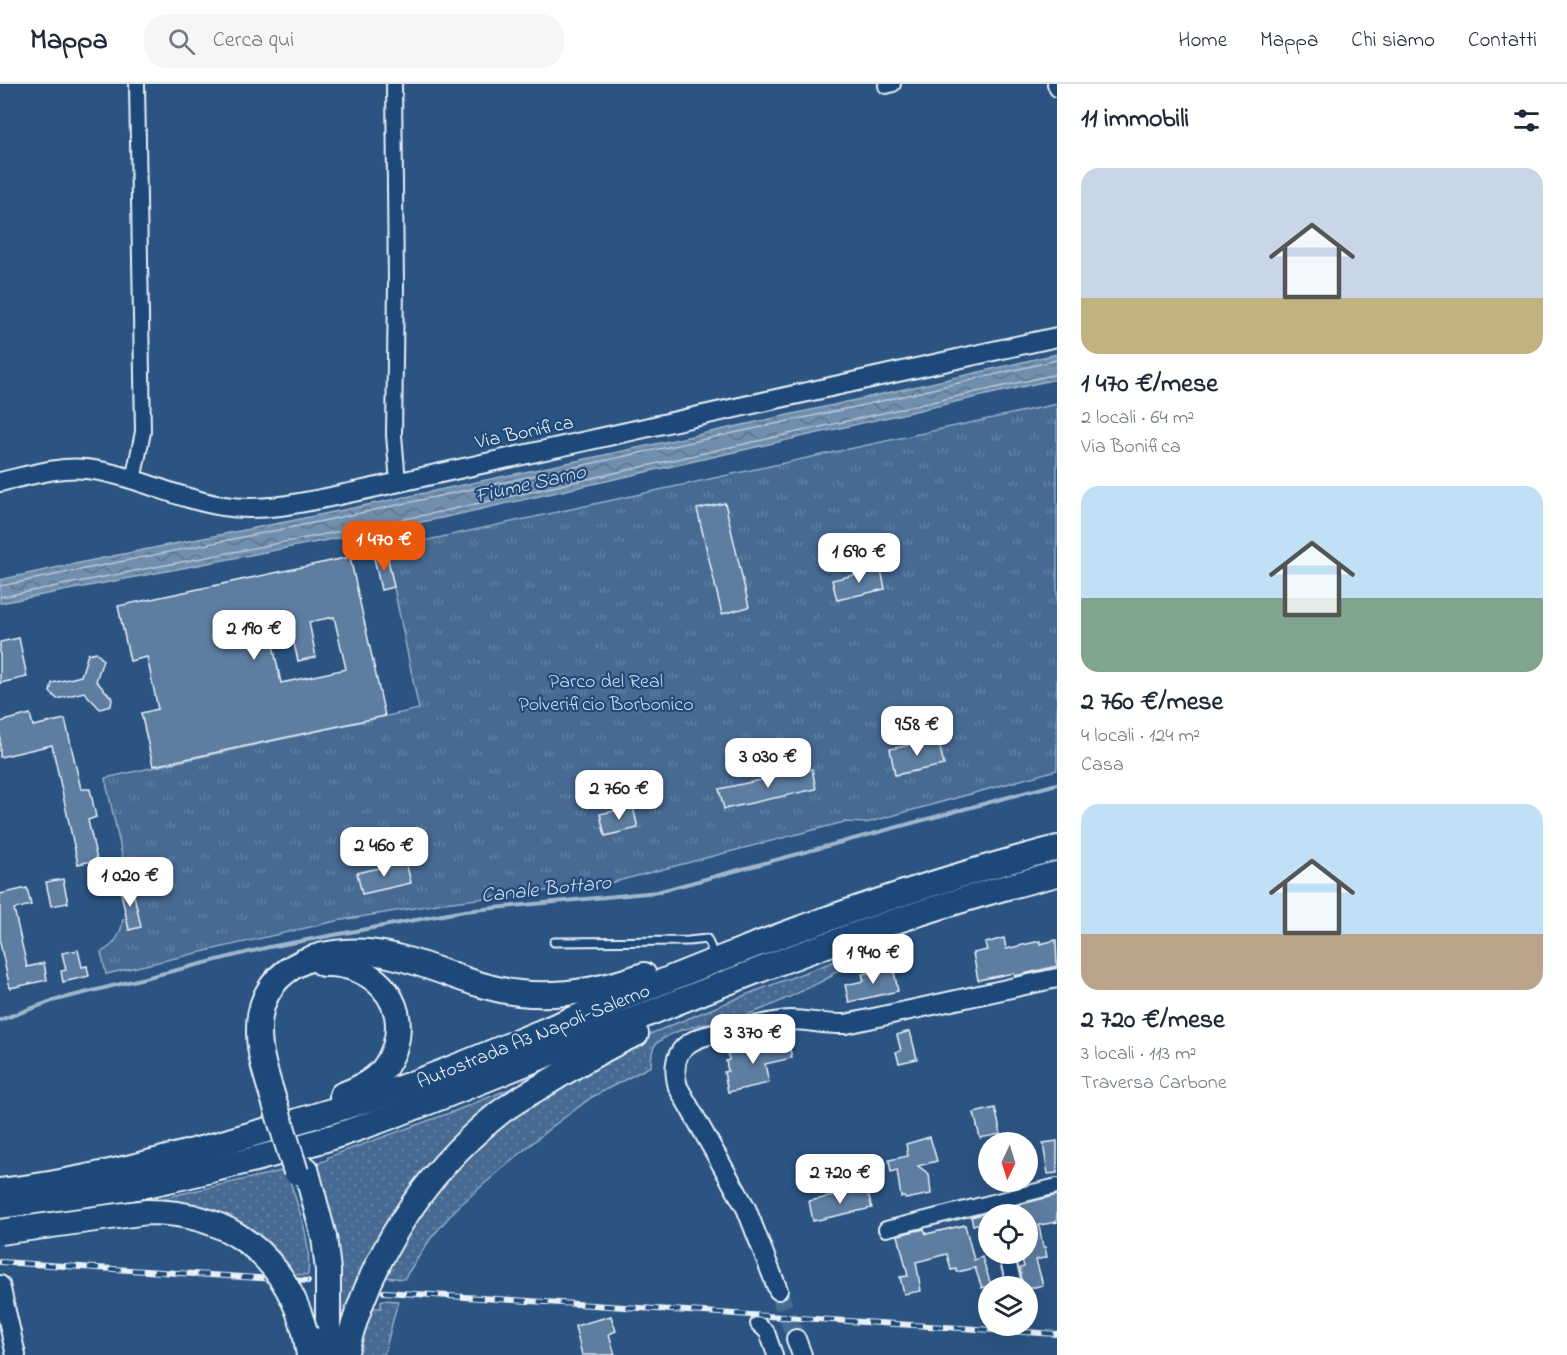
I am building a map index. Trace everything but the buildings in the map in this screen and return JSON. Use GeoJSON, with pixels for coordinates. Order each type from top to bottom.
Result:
{"type":"FeatureCollection","features":[{"type":"Feature","properties":{"kind":"highway","name":"Autostrada A3 Napoli-Salerno"},"geometry":{"type":"LineString","coordinates":[[0,1191],[109,1172],[181,1155],[359,1103],[473,1060],[720,959],[815,923],[910,890],[1057,848]]}},
{"type":"Feature","properties":{"kind":"highway","name":"Autostrada A3 Napoli-Salerno"},"geometry":{"type":"LineString","coordinates":[[0,1210],[113,1193],[278,1154],[358,1128],[483,1081],[792,957],[905,917],[1057,874]]}},
{"type":"Feature","properties":{"kind":"highway"},"geometry":{"type":"LineString","coordinates":[[328,1355],[328,1270],[324,1238],[281,1106],[261,1054],[258,1031],[265,996],[286,971],[304,960],[344,951],[378,953],[411,961],[496,990],[550,994],[575,993],[626,981],[740,939],[815,923]]}},
{"type":"Feature","properties":{"kind":"highway"},"geometry":{"type":"LineString","coordinates":[[345,1355],[362,1298],[389,1242],[427,1185],[478,1130],[517,1101],[621,1040],[721,995],[792,957]]}},
{"type":"Feature","properties":{"kind":"highway"},"geometry":{"type":"LineString","coordinates":[[36,1186],[86,1167],[251,1124],[350,1092],[368,1083],[382,1072],[391,1057],[397,1039],[398,1021],[393,1004],[384,988],[373,978],[358,969],[341,964],[324,964],[308,968],[293,977],[278,993],[272,1003],[267,1029],[269,1051],[281,1106]]}},
{"type":"Feature","properties":{"kind":"highway"},"geometry":{"type":"LineString","coordinates":[[301,1170],[314,1239],[320,1355]]}},
{"type":"Feature","properties":{"kind":"highway"},"geometry":{"type":"LineString","coordinates":[[0,1232],[147,1212],[167,1212],[203,1219],[239,1235],[267,1259],[289,1290],[307,1343]]}},
{"type":"Feature","properties":{"kind":"main road","name":"Via Bonifica"},"geometry":{"type":"LineString","coordinates":[[0,482],[67,469],[84,469],[109,473],[197,501],[223,506],[252,508],[285,505],[1057,337]]}},
{"type":"Feature","properties":{"kind":"main road"},"geometry":{"type":"LineString","coordinates":[[778,1290],[746,1208],[678,1088],[674,1074],[676,1060],[681,1050],[689,1042],[699,1037],[754,1026],[792,1020],[820,1024],[846,1024],[1057,978]]}},
{"type":"Feature","properties":{"kind":"main road"},"geometry":{"type":"LineString","coordinates":[[0,1285],[15,1355]]}},
{"type":"Feature","properties":{"kind":"street"},"geometry":{"type":"LineString","coordinates":[[133,480],[143,432],[137,84]]}},
{"type":"Feature","properties":{"kind":"street"},"geometry":{"type":"LineString","coordinates":[[394,84],[396,285],[394,435],[398,482]]}},
{"type":"Feature","properties":{"kind":"street"},"geometry":{"type":"LineString","coordinates":[[886,84],[886,86],[893,84]]}},
{"type":"Feature","properties":{"kind":"street"},"geometry":{"type":"LineString","coordinates":[[1055,84],[1057,89]]}},
{"type":"Feature","properties":{"kind":"street"},"geometry":{"type":"LineString","coordinates":[[1006,1204],[1057,1186]]}},
{"type":"Feature","properties":{"kind":"street"},"geometry":{"type":"LineString","coordinates":[[886,1229],[978,1211]]}},
{"type":"Feature","properties":{"kind":"street"},"geometry":{"type":"LineString","coordinates":[[758,1324],[767,1332],[775,1355]]}},
{"type":"Feature","properties":{"kind":"lane"},"geometry":{"type":"LineString","coordinates":[[554,942],[707,939],[711,948]]}},
{"type":"Feature","properties":{"kind":"green space","name":"Parco del Real Polverificio Borbonico"},"geometry":{"type":"Polygon","coordinates":[[[1057,404],[1057,770],[866,823],[844,822],[610,883],[444,903],[336,921],[106,974],[101,952],[114,943],[121,930],[123,919],[127,919],[132,886],[129,886],[105,778],[419,709],[386,549],[1057,404]]]}},
{"type":"Feature","properties":{"kind":"green space"},"geometry":{"type":"Polygon","coordinates":[[[875,946],[877,954],[832,973],[832,976],[778,1003],[744,1016],[687,1028],[665,1037],[653,1049],[651,1066],[592,1097],[549,1129],[455,1210],[431,1238],[404,1279],[384,1277],[405,1229],[446,1174],[496,1125],[640,1038],[875,946]]]}},
{"type":"Feature","properties":{"kind":"green space"},"geometry":{"type":"Polygon","coordinates":[[[514,1087],[516,1094],[488,1113],[343,1326],[331,1326],[310,1166],[327,1160],[328,1157],[514,1087]]]}},
{"type":"Feature","properties":{"kind":"green space"},"geometry":{"type":"Polygon","coordinates":[[[286,1170],[306,1235],[308,1275],[285,1274],[265,1250],[141,1203],[286,1170]]]}},
{"type":"Feature","properties":{"kind":"green space"},"geometry":{"type":"Polygon","coordinates":[[[383,1300],[398,1301],[384,1355],[349,1355],[365,1308],[381,1308],[383,1300]]]}},
{"type":"Feature","properties":{"kind":"water","name":"Fiume Sarno"},"geometry":{"type":"Polygon","coordinates":[[[1057,354],[1057,379],[442,518],[0,603],[0,580],[596,457],[1057,354]]]}},
{"type":"Feature","properties":{"kind":"waterway","name":"Canale Bottaro"},"geometry":{"type":"LineString","coordinates":[[0,1020],[52,1001],[269,947],[464,911],[657,892],[1057,784]]}},
{"type":"Feature","properties":{"kind":"tunnel"},"geometry":{"type":"LineString","coordinates":[[778,1290],[796,1339]]}},
{"type":"Feature","properties":{"kind":"railway"},"geometry":{"type":"LineString","coordinates":[[0,1262],[308,1281]]}},
{"type":"Feature","properties":{"kind":"railway"},"geometry":{"type":"LineString","coordinates":[[384,1292],[1057,1334]]}}]}
